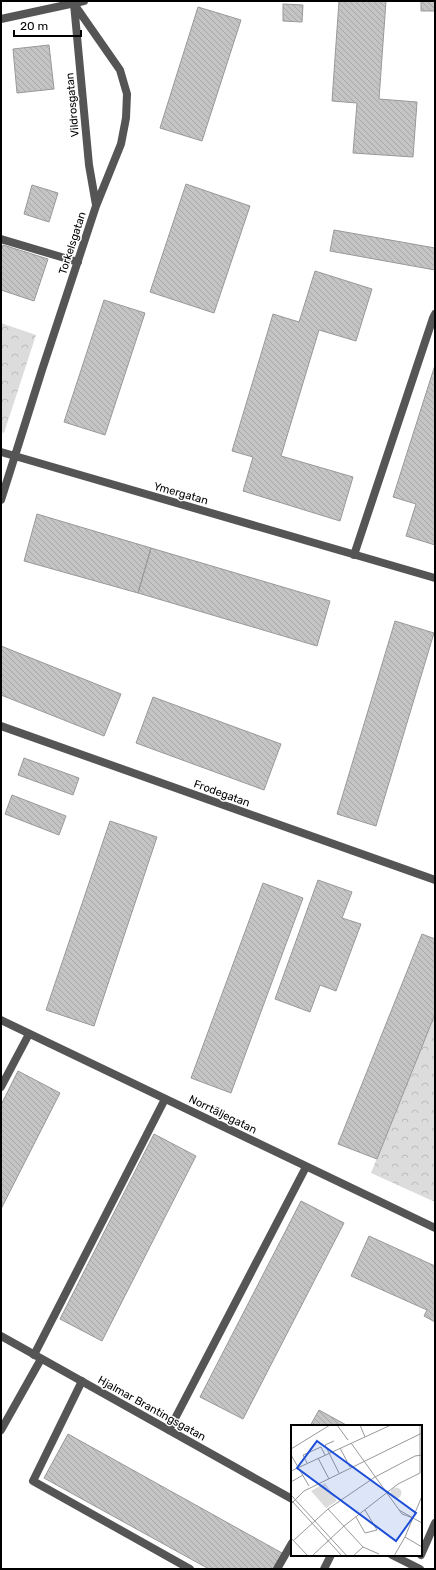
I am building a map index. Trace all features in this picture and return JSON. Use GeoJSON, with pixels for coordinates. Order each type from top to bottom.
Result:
{"type":"FeatureCollection","features":[{"type":"Feature","properties":{"kind":"street"},"geometry":{"type":"LineString","coordinates":[[1,19],[84,1]]}},
{"type":"Feature","properties":{"kind":"street","name":"Torkelsgatan"},"geometry":{"type":"LineString","coordinates":[[1,500],[96,206],[121,144],[126,118],[127,94],[120,70],[74,2]]}},
{"type":"Feature","properties":{"kind":"street","name":"Vildrosgatan"},"geometry":{"type":"LineString","coordinates":[[74,2],[88,158],[96,206]]}},
{"type":"Feature","properties":{"kind":"street"},"geometry":{"type":"LineString","coordinates":[[1,239],[78,262]]}},
{"type":"Feature","properties":{"kind":"street"},"geometry":{"type":"LineString","coordinates":[[354,556],[435,314]]}},
{"type":"Feature","properties":{"kind":"street","name":"Ymergatan"},"geometry":{"type":"LineString","coordinates":[[1,452],[354,556],[435,578]]}},
{"type":"Feature","properties":{"kind":"street","name":"Frodegatan"},"geometry":{"type":"LineString","coordinates":[[1,726],[435,880]]}},
{"type":"Feature","properties":{"kind":"street","name":"Norrtäljegatan"},"geometry":{"type":"LineString","coordinates":[[1,1020],[435,1228]]}},
{"type":"Feature","properties":{"kind":"street"},"geometry":{"type":"LineString","coordinates":[[1,1087],[29,1034]]}},
{"type":"Feature","properties":{"kind":"street"},"geometry":{"type":"LineString","coordinates":[[1,1430],[165,1099]]}},
{"type":"Feature","properties":{"kind":"street"},"geometry":{"type":"LineString","coordinates":[[168,1430],[306,1166]]}},
{"type":"Feature","properties":{"kind":"street","name":"Hjalmar Brantingsgatan"},"geometry":{"type":"LineString","coordinates":[[1,1336],[291,1498]]}},
{"type":"Feature","properties":{"kind":"street"},"geometry":{"type":"LineString","coordinates":[[82,1381],[33,1481],[190,1569]]}},
{"type":"Feature","properties":{"kind":"street"},"geometry":{"type":"LineString","coordinates":[[422,1553],[435,1523]]}},
{"type":"Feature","properties":{"kind":"street"},"geometry":{"type":"LineString","coordinates":[[277,1569],[291,1545]]}},
{"type":"Feature","properties":{"kind":"street"},"geometry":{"type":"LineString","coordinates":[[324,1569],[330,1556]]}},
{"type":"Feature","properties":{"kind":"street"},"geometry":{"type":"LineString","coordinates":[[394,1556],[417,1568],[421,1556]]}},
{"type":"Feature","properties":{"kind":"green space"},"geometry":{"type":"Polygon","coordinates":[[[1,323],[36,335],[4,433],[1,432],[1,323]]]}},
{"type":"Feature","properties":{"kind":"green space"},"geometry":{"type":"Polygon","coordinates":[[[435,1013],[435,1202],[371,1173],[435,1013]]]}},
{"type":"Feature","properties":{"kind":"building"},"geometry":{"type":"Polygon","coordinates":[[[339,1],[386,1],[379,99],[417,102],[413,157],[353,153],[357,103],[332,101],[339,1]]]}},
{"type":"Feature","properties":{"kind":"building"},"geometry":{"type":"Polygon","coordinates":[[[421,1],[435,1],[435,11],[421,11],[421,1]]]}},
{"type":"Feature","properties":{"kind":"building"},"geometry":{"type":"Polygon","coordinates":[[[283,4],[303,5],[302,22],[283,21],[283,4]]]}},
{"type":"Feature","properties":{"kind":"building"},"geometry":{"type":"Polygon","coordinates":[[[198,7],[241,20],[202,141],[160,128],[198,7]]]}},
{"type":"Feature","properties":{"kind":"building"},"geometry":{"type":"Polygon","coordinates":[[[49,45],[54,89],[17,93],[13,49],[49,45]]]}},
{"type":"Feature","properties":{"kind":"building"},"geometry":{"type":"Polygon","coordinates":[[[186,184],[250,206],[214,313],[150,292],[186,184]]]}},
{"type":"Feature","properties":{"kind":"building"},"geometry":{"type":"Polygon","coordinates":[[[32,185],[58,193],[49,222],[24,214],[32,185]]]}},
{"type":"Feature","properties":{"kind":"building"},"geometry":{"type":"Polygon","coordinates":[[[334,230],[435,248],[435,270],[330,251],[334,230]]]}},
{"type":"Feature","properties":{"kind":"building"},"geometry":{"type":"Polygon","coordinates":[[[3,245],[48,259],[34,301],[1,290],[1,251],[3,245]]]}},
{"type":"Feature","properties":{"kind":"building"},"geometry":{"type":"Polygon","coordinates":[[[315,271],[372,289],[356,341],[319,330],[281,456],[353,477],[340,521],[243,491],[253,457],[232,451],[273,314],[299,322],[315,271]]]}},
{"type":"Feature","properties":{"kind":"building"},"geometry":{"type":"Polygon","coordinates":[[[104,300],[145,313],[105,435],[64,422],[104,300]]]}},
{"type":"Feature","properties":{"kind":"building"},"geometry":{"type":"Polygon","coordinates":[[[435,365],[435,545],[406,536],[416,504],[393,497],[435,365]]]}},
{"type":"Feature","properties":{"kind":"building"},"geometry":{"type":"Polygon","coordinates":[[[37,514],[151,548],[138,593],[24,561],[37,514]]]}},
{"type":"Feature","properties":{"kind":"building"},"geometry":{"type":"Polygon","coordinates":[[[151,548],[330,601],[317,646],[138,593],[151,548]]]}},
{"type":"Feature","properties":{"kind":"building"},"geometry":{"type":"Polygon","coordinates":[[[395,621],[434,633],[376,826],[337,814],[395,621]]]}},
{"type":"Feature","properties":{"kind":"building"},"geometry":{"type":"Polygon","coordinates":[[[1,646],[121,694],[104,736],[1,695],[1,646]]]}},
{"type":"Feature","properties":{"kind":"building"},"geometry":{"type":"Polygon","coordinates":[[[153,697],[281,744],[264,790],[136,743],[153,697]]]}},
{"type":"Feature","properties":{"kind":"building"},"geometry":{"type":"Polygon","coordinates":[[[24,758],[79,778],[73,795],[18,775],[24,758]]]}},
{"type":"Feature","properties":{"kind":"building"},"geometry":{"type":"Polygon","coordinates":[[[12,795],[66,816],[59,835],[5,814],[12,795]]]}},
{"type":"Feature","properties":{"kind":"building"},"geometry":{"type":"Polygon","coordinates":[[[110,821],[157,837],[94,1026],[46,1010],[110,821]]]}},
{"type":"Feature","properties":{"kind":"building"},"geometry":{"type":"Polygon","coordinates":[[[318,880],[352,892],[342,918],[361,924],[336,991],[320,985],[310,1012],[275,999],[318,880]]]}},
{"type":"Feature","properties":{"kind":"building"},"geometry":{"type":"Polygon","coordinates":[[[263,883],[303,898],[231,1093],[191,1078],[263,883]]]}},
{"type":"Feature","properties":{"kind":"building"},"geometry":{"type":"Polygon","coordinates":[[[422,934],[435,939],[435,1014],[377,1159],[338,1144],[422,934]]]}},
{"type":"Feature","properties":{"kind":"building"},"geometry":{"type":"Polygon","coordinates":[[[18,1071],[60,1093],[1,1209],[1,1105],[18,1071]]]}},
{"type":"Feature","properties":{"kind":"building"},"geometry":{"type":"Polygon","coordinates":[[[154,1134],[196,1156],[102,1341],[60,1319],[154,1134]]]}},
{"type":"Feature","properties":{"kind":"building"},"geometry":{"type":"Polygon","coordinates":[[[301,1201],[344,1223],[243,1419],[200,1397],[301,1201]]]}},
{"type":"Feature","properties":{"kind":"building"},"geometry":{"type":"Polygon","coordinates":[[[369,1236],[435,1266],[435,1322],[424,1316],[427,1310],[351,1276],[369,1236]]]}},
{"type":"Feature","properties":{"kind":"building"},"geometry":{"type":"Polygon","coordinates":[[[319,1410],[346,1425],[311,1425],[319,1410]]]}},
{"type":"Feature","properties":{"kind":"building"},"geometry":{"type":"Polygon","coordinates":[[[68,1434],[282,1553],[273,1569],[209,1569],[44,1478],[68,1434]]]}}]}
